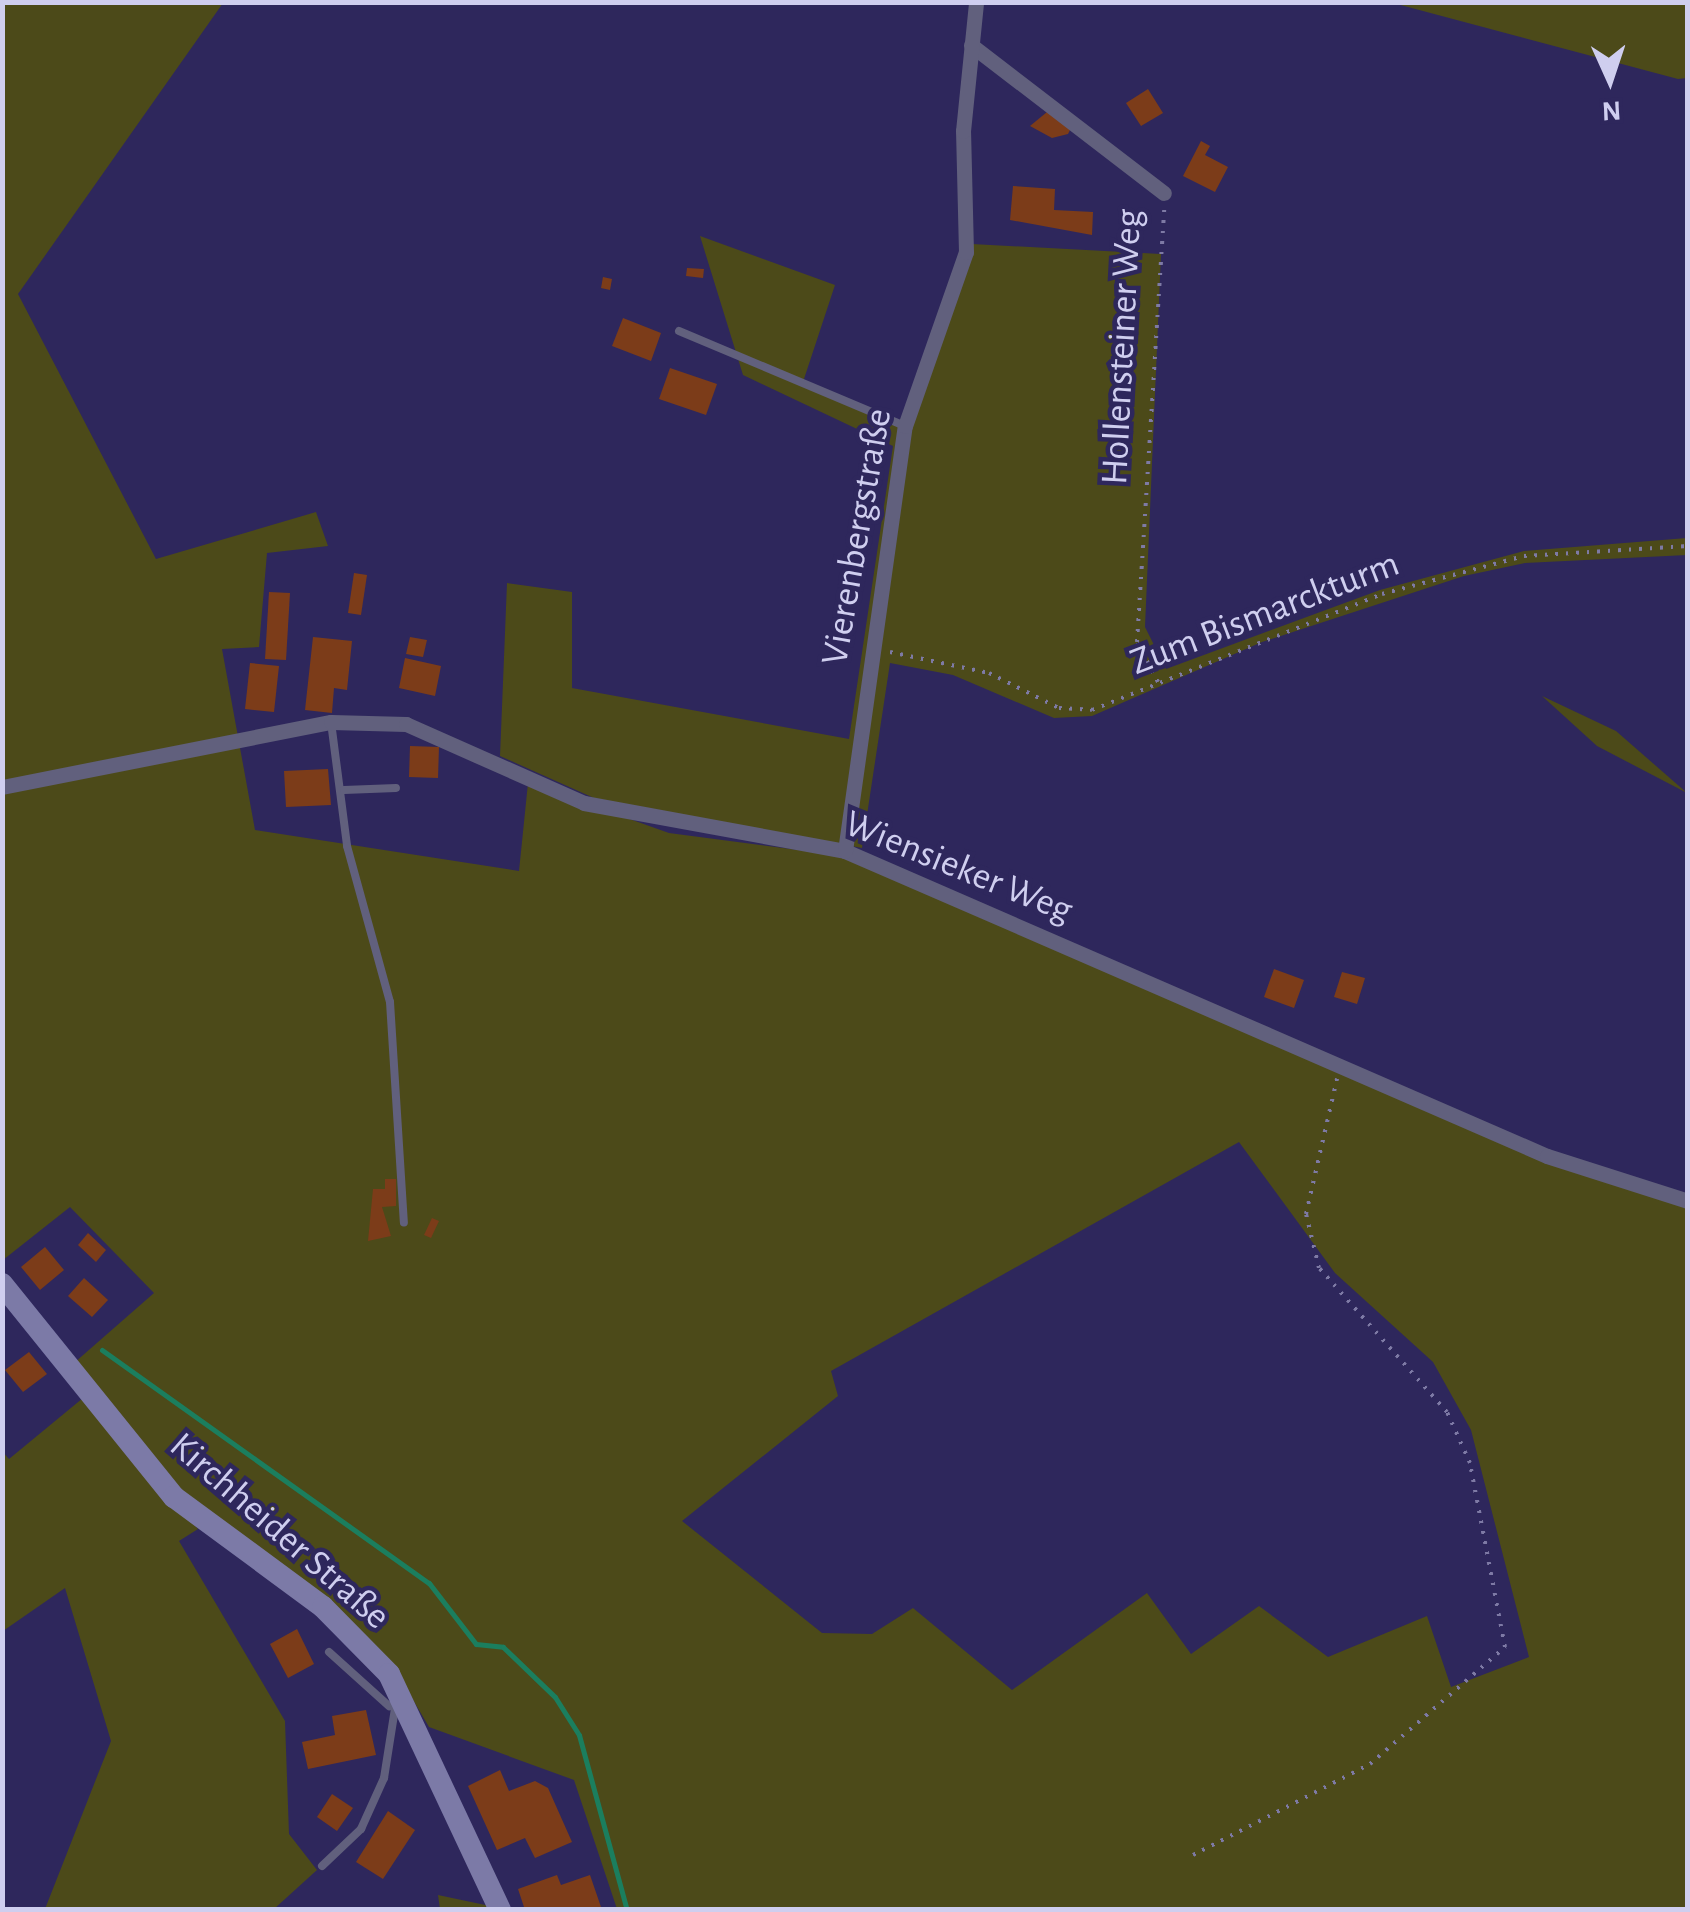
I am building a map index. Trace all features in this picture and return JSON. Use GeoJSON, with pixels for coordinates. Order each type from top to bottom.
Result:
{"type":"FeatureCollection","features":[{"type":"Feature","properties":{"kind":"main road","name":"Kirchheider Straße"},"geometry":{"type":"LineString","coordinates":[[2,1284],[174,1497],[323,1608],[396,1702],[500,1910]]}},
{"type":"Feature","properties":{"kind":"street","name":"Vierenbergstraße"},"geometry":{"type":"LineString","coordinates":[[845,851],[904,426],[966,252],[976,2]]}},
{"type":"Feature","properties":{"kind":"street","name":"Hollensteiner Weg"},"geometry":{"type":"LineString","coordinates":[[972,45],[1164,193]]}},
{"type":"Feature","properties":{"kind":"street","name":"Wiensieker Weg"},"geometry":{"type":"LineString","coordinates":[[2,787],[331,722],[406,724],[584,803],[635,816],[845,851],[1547,1156],[1688,1201]]}},
{"type":"Feature","properties":{"kind":"lane"},"geometry":{"type":"LineString","coordinates":[[679,331],[904,426]]}},
{"type":"Feature","properties":{"kind":"lane"},"geometry":{"type":"LineString","coordinates":[[331,722],[344,790],[346,846],[390,1002],[404,1223]]}},
{"type":"Feature","properties":{"kind":"lane"},"geometry":{"type":"LineString","coordinates":[[344,790],[396,788]]}},
{"type":"Feature","properties":{"kind":"lane"},"geometry":{"type":"LineString","coordinates":[[322,1866],[362,1829],[384,1778],[396,1702],[329,1652]]}},
{"type":"Feature","properties":{"kind":"path","name":"Hollensteiner Weg"},"geometry":{"type":"LineString","coordinates":[[1158,682],[1137,642],[1164,193]]}},
{"type":"Feature","properties":{"kind":"path","name":"Zum Bismarckturm"},"geometry":{"type":"LineString","coordinates":[[871,648],[989,673],[1058,708],[1092,710],[1382,594],[1524,556],[1688,546]]}},
{"type":"Feature","properties":{"kind":"path"},"geometry":{"type":"LineString","coordinates":[[1193,1855],[1370,1764],[1504,1647],[1470,1463],[1447,1412],[1319,1268],[1306,1214],[1342,1064]]}},
{"type":"Feature","properties":{"kind":"shaded area"},"geometry":{"type":"Polygon","coordinates":[[[3,3],[223,3],[18,294],[156,559],[316,512],[328,546],[267,553],[259,647],[222,649],[255,830],[519,871],[528,783],[669,833],[844,856],[1687,1208],[1687,1909],[617,1909],[574,1780],[429,1727],[396,1671],[178,1493],[74,1363],[154,1293],[70,1207],[3,1260],[3,3]],[[1239,1142],[831,1371],[838,1396],[682,1521],[822,1633],[872,1634],[913,1608],[1012,1690],[1147,1593],[1191,1654],[1259,1606],[1328,1657],[1427,1616],[1451,1687],[1529,1657],[1471,1430],[1433,1362],[1335,1273],[1239,1142]]]}},
{"type":"Feature","properties":{"kind":"shaded area"},"geometry":{"type":"Polygon","coordinates":[[[1393,3],[1687,3],[1687,78],[1678,79],[1393,3]]]}},
{"type":"Feature","properties":{"kind":"shaded area"},"geometry":{"type":"Polygon","coordinates":[[[700,236],[835,285],[803,382],[899,423],[972,244],[1161,254],[1145,627],[1166,669],[1380,590],[1524,551],[1687,538],[1687,555],[1525,563],[1464,576],[1262,642],[1092,716],[1054,718],[953,675],[890,663],[862,848],[594,798],[500,756],[507,583],[572,592],[572,688],[849,739],[893,446],[743,375],[700,236]]]}},
{"type":"Feature","properties":{"kind":"shaded area"},"geometry":{"type":"Polygon","coordinates":[[[1542,696],[1616,731],[1687,793],[1597,746],[1542,696]]]}},
{"type":"Feature","properties":{"kind":"shaded area"},"geometry":{"type":"Polygon","coordinates":[[[83,1398],[198,1529],[179,1541],[285,1721],[289,1834],[317,1870],[274,1909],[45,1909],[111,1741],[65,1588],[3,1631],[2,1451],[9,1459],[83,1398]]]}},
{"type":"Feature","properties":{"kind":"shaded area"},"geometry":{"type":"Polygon","coordinates":[[[438,1895],[490,1906],[491,1909],[440,1909],[438,1895]]]}},
{"type":"Feature","properties":{"kind":"building"},"geometry":{"type":"Polygon","coordinates":[[[1148,89],[1163,113],[1141,126],[1126,103],[1148,89]]]}},
{"type":"Feature","properties":{"kind":"building"},"geometry":{"type":"Polygon","coordinates":[[[1047,112],[1071,128],[1068,134],[1052,138],[1030,126],[1047,112]]]}},
{"type":"Feature","properties":{"kind":"building"},"geometry":{"type":"Polygon","coordinates":[[[1201,141],[1210,146],[1205,155],[1228,167],[1215,192],[1183,176],[1201,141]]]}},
{"type":"Feature","properties":{"kind":"building"},"geometry":{"type":"Polygon","coordinates":[[[1013,186],[1055,189],[1054,210],[1093,212],[1092,235],[1010,220],[1013,186]]]}},
{"type":"Feature","properties":{"kind":"building"},"geometry":{"type":"Polygon","coordinates":[[[687,268],[704,269],[703,278],[686,276],[687,268]]]}},
{"type":"Feature","properties":{"kind":"building"},"geometry":{"type":"Polygon","coordinates":[[[603,277],[612,279],[610,290],[601,288],[603,277]]]}},
{"type":"Feature","properties":{"kind":"building"},"geometry":{"type":"Polygon","coordinates":[[[623,318],[661,333],[651,361],[612,346],[623,318]]]}},
{"type":"Feature","properties":{"kind":"building"},"geometry":{"type":"Polygon","coordinates":[[[670,368],[717,384],[706,415],[659,399],[670,368]]]}},
{"type":"Feature","properties":{"kind":"building"},"geometry":{"type":"Polygon","coordinates":[[[354,573],[367,575],[361,615],[348,613],[354,573]]]}},
{"type":"Feature","properties":{"kind":"building"},"geometry":{"type":"Polygon","coordinates":[[[269,592],[290,593],[286,660],[265,659],[269,592]]]}},
{"type":"Feature","properties":{"kind":"building"},"geometry":{"type":"Polygon","coordinates":[[[313,637],[352,641],[347,690],[334,688],[332,713],[305,710],[313,637]]]}},
{"type":"Feature","properties":{"kind":"building"},"geometry":{"type":"Polygon","coordinates":[[[410,637],[427,640],[423,657],[406,654],[410,637]]]}},
{"type":"Feature","properties":{"kind":"building"},"geometry":{"type":"Polygon","coordinates":[[[405,658],[441,666],[435,696],[399,688],[405,658]]]}},
{"type":"Feature","properties":{"kind":"building"},"geometry":{"type":"Polygon","coordinates":[[[250,663],[279,666],[274,712],[245,709],[250,663]]]}},
{"type":"Feature","properties":{"kind":"building"},"geometry":{"type":"Polygon","coordinates":[[[410,746],[439,747],[438,778],[409,777],[410,746]]]}},
{"type":"Feature","properties":{"kind":"building"},"geometry":{"type":"Polygon","coordinates":[[[328,769],[331,805],[286,807],[284,771],[328,769]]]}},
{"type":"Feature","properties":{"kind":"building"},"geometry":{"type":"Polygon","coordinates":[[[1274,969],[1304,980],[1294,1008],[1264,997],[1274,969]]]}},
{"type":"Feature","properties":{"kind":"building"},"geometry":{"type":"Polygon","coordinates":[[[1342,972],[1365,978],[1357,1004],[1334,997],[1342,972]]]}},
{"type":"Feature","properties":{"kind":"building"},"geometry":{"type":"Polygon","coordinates":[[[385,1179],[396,1179],[396,1206],[382,1207],[391,1236],[368,1241],[373,1189],[385,1189],[385,1179]]]}},
{"type":"Feature","properties":{"kind":"building"},"geometry":{"type":"Polygon","coordinates":[[[432,1218],[439,1221],[431,1238],[424,1235],[432,1218]]]}},
{"type":"Feature","properties":{"kind":"building"},"geometry":{"type":"Polygon","coordinates":[[[88,1233],[106,1250],[96,1262],[78,1245],[88,1233]]]}},
{"type":"Feature","properties":{"kind":"building"},"geometry":{"type":"Polygon","coordinates":[[[45,1247],[64,1270],[40,1290],[21,1267],[45,1247]]]}},
{"type":"Feature","properties":{"kind":"building"},"geometry":{"type":"Polygon","coordinates":[[[84,1278],[108,1300],[92,1317],[68,1296],[84,1278]]]}},
{"type":"Feature","properties":{"kind":"building"},"geometry":{"type":"Polygon","coordinates":[[[29,1352],[47,1374],[23,1392],[5,1370],[29,1352]]]}},
{"type":"Feature","properties":{"kind":"building"},"geometry":{"type":"Polygon","coordinates":[[[297,1629],[314,1664],[288,1678],[270,1644],[297,1629]]]}},
{"type":"Feature","properties":{"kind":"building"},"geometry":{"type":"Polygon","coordinates":[[[366,1710],[376,1755],[308,1769],[302,1742],[335,1735],[332,1716],[366,1710]]]}},
{"type":"Feature","properties":{"kind":"building"},"geometry":{"type":"Polygon","coordinates":[[[500,1770],[509,1791],[535,1781],[548,1788],[572,1842],[535,1858],[525,1838],[497,1850],[468,1786],[500,1770]]]}},
{"type":"Feature","properties":{"kind":"building"},"geometry":{"type":"Polygon","coordinates":[[[332,1794],[353,1808],[337,1831],[317,1817],[332,1794]]]}},
{"type":"Feature","properties":{"kind":"building"},"geometry":{"type":"Polygon","coordinates":[[[388,1811],[415,1830],[383,1879],[356,1862],[388,1811]]]}},
{"type":"Feature","properties":{"kind":"building"},"geometry":{"type":"Polygon","coordinates":[[[557,1875],[561,1885],[590,1875],[601,1907],[525,1910],[518,1889],[557,1875]]]}},
{"type":"Feature","properties":{"kind":"waterway"},"geometry":{"type":"LineString","coordinates":[[102,1350],[429,1583],[476,1644],[503,1647],[555,1697],[579,1735],[627,1910]]}}]}
